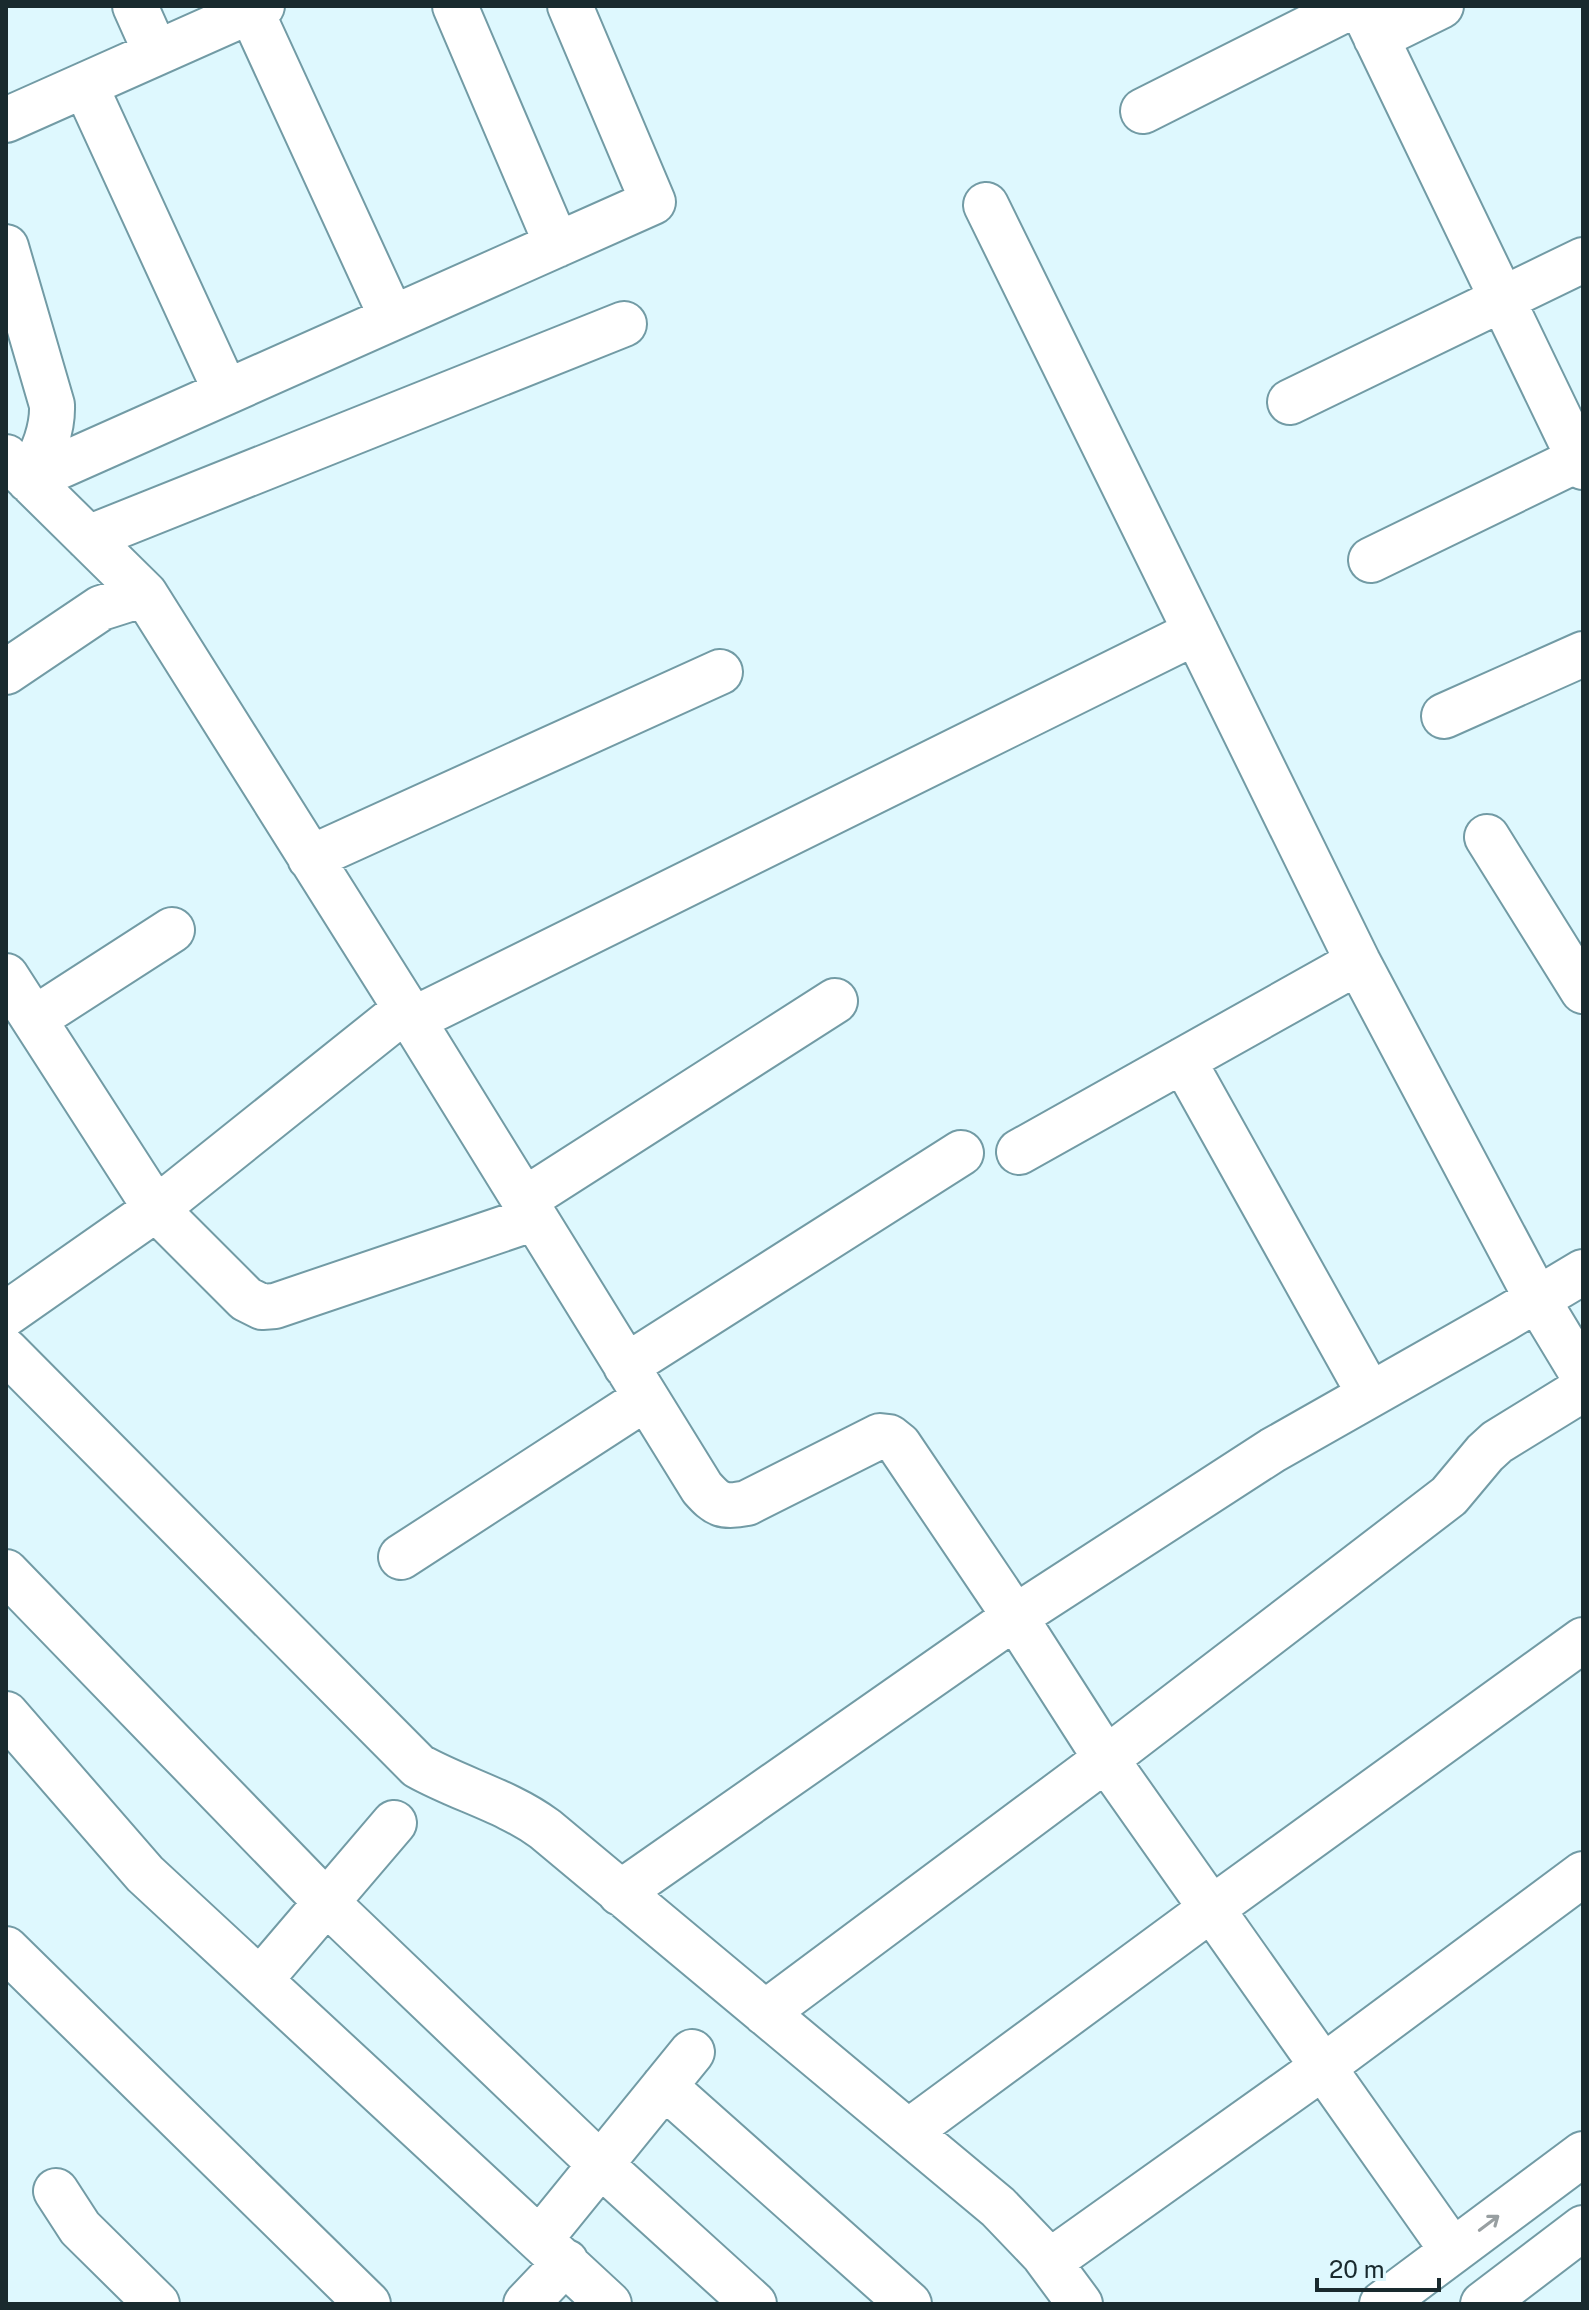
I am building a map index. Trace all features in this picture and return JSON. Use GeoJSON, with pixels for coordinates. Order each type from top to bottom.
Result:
{"type":"FeatureCollection","features":[{"type":"Feature","properties":{"kind":"street"},"geometry":{"type":"LineString","coordinates":[[135,6],[156,53]]}},
{"type":"Feature","properties":{"kind":"street"},"geometry":{"type":"LineString","coordinates":[[455,6],[557,245]]}},
{"type":"Feature","properties":{"kind":"street"},"geometry":{"type":"LineString","coordinates":[[17,468],[226,392],[653,202],[570,6]]}},
{"type":"Feature","properties":{"kind":"street"},"geometry":{"type":"LineString","coordinates":[[1143,111],[1363,17],[1441,6]]}},
{"type":"Feature","properties":{"kind":"street"},"geometry":{"type":"LineString","coordinates":[[6,120],[257,8],[392,318]]}},
{"type":"Feature","properties":{"kind":"street"},"geometry":{"type":"LineString","coordinates":[[1363,17],[1582,461],[1371,560]]}},
{"type":"Feature","properties":{"kind":"street"},"geometry":{"type":"LineString","coordinates":[[85,85],[226,392]]}},
{"type":"Feature","properties":{"kind":"street"},"geometry":{"type":"LineString","coordinates":[[986,205],[1358,962],[1537,1299],[1583,1375]]}},
{"type":"Feature","properties":{"kind":"street"},"geometry":{"type":"LineString","coordinates":[[6,247],[52,405],[53,422],[48,439],[17,468]]}},
{"type":"Feature","properties":{"kind":"street"},"geometry":{"type":"LineString","coordinates":[[1290,402],[1583,260]]}},
{"type":"Feature","properties":{"kind":"street"},"geometry":{"type":"LineString","coordinates":[[88,538],[624,324]]}},
{"type":"Feature","properties":{"kind":"street"},"geometry":{"type":"LineString","coordinates":[[17,468],[145,594],[702,1488],[714,1502],[729,1507],[747,1503],[880,1436],[889,1437],[899,1445],[1106,1759],[1452,2250]]}},
{"type":"Feature","properties":{"kind":"street"},"geometry":{"type":"LineString","coordinates":[[6,672],[101,608],[145,594]]}},
{"type":"Feature","properties":{"kind":"street"},"geometry":{"type":"LineString","coordinates":[[6,1314],[156,1209],[409,1014],[1196,632]]}},
{"type":"Feature","properties":{"kind":"street"},"geometry":{"type":"LineString","coordinates":[[1444,716],[1583,654]]}},
{"type":"Feature","properties":{"kind":"street"},"geometry":{"type":"LineString","coordinates":[[310,858],[720,672]]}},
{"type":"Feature","properties":{"kind":"street"},"geometry":{"type":"LineString","coordinates":[[1487,837],[1583,991]]}},
{"type":"Feature","properties":{"kind":"street"},"geometry":{"type":"LineString","coordinates":[[34,1019],[172,930]]}},
{"type":"Feature","properties":{"kind":"street"},"geometry":{"type":"LineString","coordinates":[[1019,1152],[1358,962]]}},
{"type":"Feature","properties":{"kind":"street"},"geometry":{"type":"LineString","coordinates":[[6,976],[156,1209],[246,1299],[262,1307],[275,1306],[529,1209],[835,1001]]}},
{"type":"Feature","properties":{"kind":"street"},"geometry":{"type":"LineString","coordinates":[[1183,1060],[1370,1395]]}},
{"type":"Feature","properties":{"kind":"street"},"geometry":{"type":"LineString","coordinates":[[401,1557],[636,1382],[961,1153]]}},
{"type":"Feature","properties":{"kind":"street"},"geometry":{"type":"LineString","coordinates":[[620,1893],[1015,1617],[1273,1450],[1583,1272]]}},
{"type":"Feature","properties":{"kind":"street"},"geometry":{"type":"LineString","coordinates":[[6,1351],[418,1766],[525,1814],[998,2207],[1049,2262],[1080,2304]]}},
{"type":"Feature","properties":{"kind":"street"},"geometry":{"type":"LineString","coordinates":[[765,2013],[1106,1759],[1449,1496],[1497,1442],[1583,1389]]}},
{"type":"Feature","properties":{"kind":"street"},"geometry":{"type":"LineString","coordinates":[[6,1572],[326,1902],[601,2165],[754,2304]]}},
{"type":"Feature","properties":{"kind":"street"},"geometry":{"type":"LineString","coordinates":[[908,2132],[1583,1640]]}},
{"type":"Feature","properties":{"kind":"street"},"geometry":{"type":"LineString","coordinates":[[6,1714],[145,1874],[609,2304]]}},
{"type":"Feature","properties":{"kind":"street"},"geometry":{"type":"LineString","coordinates":[[260,1980],[394,1823]]}},
{"type":"Feature","properties":{"kind":"street"},"geometry":{"type":"LineString","coordinates":[[1049,2262],[1323,2067],[1583,1874]]}},
{"type":"Feature","properties":{"kind":"street"},"geometry":{"type":"LineString","coordinates":[[6,1949],[368,2304]]}},
{"type":"Feature","properties":{"kind":"street"},"geometry":{"type":"LineString","coordinates":[[526,2304],[601,2165],[692,2052]]}},
{"type":"Feature","properties":{"kind":"street"},"geometry":{"type":"LineString","coordinates":[[664,2086],[909,2304]]}},
{"type":"Feature","properties":{"kind":"street"},"geometry":{"type":"LineString","coordinates":[[1382,2304],[1567,2165],[1583,2220]]}},
{"type":"Feature","properties":{"kind":"street"},"geometry":{"type":"LineString","coordinates":[[56,2191],[80,2228],[157,2304]]}},
{"type":"Feature","properties":{"kind":"street"},"geometry":{"type":"LineString","coordinates":[[1483,2304],[1583,2228]]}}]}
